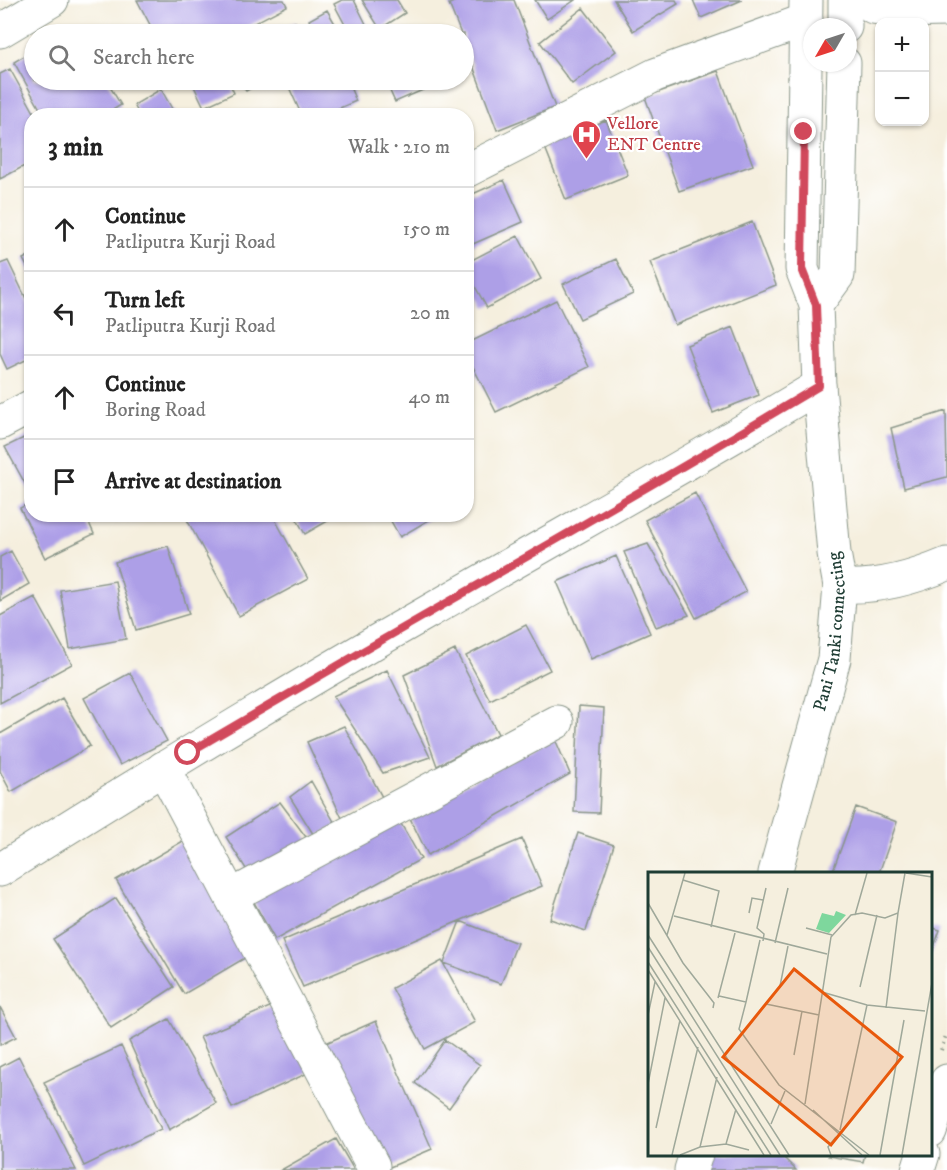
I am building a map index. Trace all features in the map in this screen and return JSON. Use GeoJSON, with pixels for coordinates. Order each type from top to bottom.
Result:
{"type":"FeatureCollection","features":[{"type":"Feature","properties":{"kind":"street"},"geometry":{"type":"LineString","coordinates":[[0,31],[52,0]]}},
{"type":"Feature","properties":{"kind":"street"},"geometry":{"type":"LineString","coordinates":[[850,18],[859,4],[897,11],[947,10]]}},
{"type":"Feature","properties":{"kind":"street"},"geometry":{"type":"LineString","coordinates":[[474,167],[655,75],[806,10]]}},
{"type":"Feature","properties":{"kind":"street","name":"Pani Tanki connecting"},"geometry":{"type":"LineString","coordinates":[[775,872],[834,659],[840,586],[834,553],[819,386],[816,305],[802,269],[806,10]]}},
{"type":"Feature","properties":{"kind":"street"},"geometry":{"type":"LineString","coordinates":[[816,305],[838,275],[844,72]]}},
{"type":"Feature","properties":{"kind":"street"},"geometry":{"type":"LineString","coordinates":[[0,869],[163,768],[425,613],[668,477],[819,386]]}},
{"type":"Feature","properties":{"kind":"street"},"geometry":{"type":"LineString","coordinates":[[0,423],[24,410]]}},
{"type":"Feature","properties":{"kind":"street"},"geometry":{"type":"LineString","coordinates":[[840,586],[862,587],[928,572],[947,564]]}},
{"type":"Feature","properties":{"kind":"street"},"geometry":{"type":"LineString","coordinates":[[231,897],[557,722]]}},
{"type":"Feature","properties":{"kind":"street"},"geometry":{"type":"LineString","coordinates":[[163,768],[373,1166]]}},
{"type":"Feature","properties":{"kind":"street"},"geometry":{"type":"LineString","coordinates":[[932,1125],[947,1081]]}},
{"type":"Feature","properties":{"kind":"street"},"geometry":{"type":"LineString","coordinates":[[691,1170],[696,1155]]}},
{"type":"Feature","properties":{"kind":"street"},"geometry":{"type":"LineString","coordinates":[[918,1170],[923,1155]]}},
{"type":"Feature","properties":{"kind":"building"},"geometry":{"type":"Polygon","coordinates":[[[137,0],[284,0],[287,6],[252,24],[150,24],[137,0]]]}},
{"type":"Feature","properties":{"kind":"building"},"geometry":{"type":"Polygon","coordinates":[[[342,0],[354,0],[366,24],[345,24],[334,4],[342,0]]]}},
{"type":"Feature","properties":{"kind":"building"},"geometry":{"type":"Polygon","coordinates":[[[362,0],[397,0],[405,13],[388,24],[377,24],[362,0]]]}},
{"type":"Feature","properties":{"kind":"building"},"geometry":{"type":"Polygon","coordinates":[[[458,0],[514,0],[555,107],[497,130],[474,69],[474,24],[457,24],[449,4],[458,0]]]}},
{"type":"Feature","properties":{"kind":"building"},"geometry":{"type":"Polygon","coordinates":[[[535,0],[575,0],[547,19],[535,0]]]}},
{"type":"Feature","properties":{"kind":"building"},"geometry":{"type":"Polygon","coordinates":[[[614,0],[676,0],[678,4],[633,31],[614,0]]]}},
{"type":"Feature","properties":{"kind":"building"},"geometry":{"type":"Polygon","coordinates":[[[693,0],[742,0],[701,18],[693,0]]]}},
{"type":"Feature","properties":{"kind":"building"},"geometry":{"type":"Polygon","coordinates":[[[583,8],[616,51],[572,84],[540,42],[583,8]]]}},
{"type":"Feature","properties":{"kind":"building"},"geometry":{"type":"Polygon","coordinates":[[[327,10],[335,24],[311,24],[309,20],[327,10]]]}},
{"type":"Feature","properties":{"kind":"building"},"geometry":{"type":"Polygon","coordinates":[[[24,56],[24,80],[14,62],[24,56]]]}},
{"type":"Feature","properties":{"kind":"building"},"geometry":{"type":"Polygon","coordinates":[[[10,69],[32,108],[24,108],[24,166],[0,179],[0,74],[10,69]]]}},
{"type":"Feature","properties":{"kind":"building"},"geometry":{"type":"Polygon","coordinates":[[[718,71],[753,165],[679,191],[645,97],[718,71]]]}},
{"type":"Feature","properties":{"kind":"building"},"geometry":{"type":"Polygon","coordinates":[[[30,90],[112,90],[121,105],[116,108],[40,108],[30,90]]]}},
{"type":"Feature","properties":{"kind":"building"},"geometry":{"type":"Polygon","coordinates":[[[162,90],[172,108],[136,108],[134,105],[162,90]]]}},
{"type":"Feature","properties":{"kind":"building"},"geometry":{"type":"Polygon","coordinates":[[[196,90],[233,90],[234,93],[204,107],[196,90]]]}},
{"type":"Feature","properties":{"kind":"building"},"geometry":{"type":"Polygon","coordinates":[[[290,90],[351,90],[356,101],[340,108],[298,108],[290,90]]]}},
{"type":"Feature","properties":{"kind":"building"},"geometry":{"type":"Polygon","coordinates":[[[390,90],[423,90],[395,102],[390,90]]]}},
{"type":"Feature","properties":{"kind":"building","name":"Vellore ENT Centre"},"geometry":{"type":"Polygon","coordinates":[[[606,120],[628,175],[566,200],[544,145],[606,120]]]}},
{"type":"Feature","properties":{"kind":"building"},"geometry":{"type":"Polygon","coordinates":[[[504,180],[523,222],[474,243],[474,193],[504,180]]]}},
{"type":"Feature","properties":{"kind":"building"},"geometry":{"type":"Polygon","coordinates":[[[752,222],[776,285],[675,325],[650,262],[752,222]]]}},
{"type":"Feature","properties":{"kind":"building"},"geometry":{"type":"Polygon","coordinates":[[[518,236],[541,279],[487,308],[474,284],[474,259],[518,236]]]}},
{"type":"Feature","properties":{"kind":"building"},"geometry":{"type":"Polygon","coordinates":[[[616,259],[633,294],[580,319],[563,284],[616,259]]]}},
{"type":"Feature","properties":{"kind":"building"},"geometry":{"type":"Polygon","coordinates":[[[8,261],[24,294],[24,361],[7,369],[0,354],[0,264],[8,261]]]}},
{"type":"Feature","properties":{"kind":"building"},"geometry":{"type":"Polygon","coordinates":[[[556,300],[589,367],[496,412],[474,369],[474,340],[556,300]]]}},
{"type":"Feature","properties":{"kind":"building"},"geometry":{"type":"Polygon","coordinates":[[[733,327],[759,395],[713,413],[687,345],[733,327]]]}},
{"type":"Feature","properties":{"kind":"building"},"geometry":{"type":"Polygon","coordinates":[[[946,411],[947,477],[904,488],[891,428],[946,411]]]}},
{"type":"Feature","properties":{"kind":"building"},"geometry":{"type":"Polygon","coordinates":[[[24,438],[24,482],[5,447],[24,438]]]}},
{"type":"Feature","properties":{"kind":"building"},"geometry":{"type":"Polygon","coordinates":[[[695,493],[746,592],[696,618],[645,520],[695,493]]]}},
{"type":"Feature","properties":{"kind":"building"},"geometry":{"type":"Polygon","coordinates":[[[27,522],[89,522],[94,534],[45,558],[27,522]]]}},
{"type":"Feature","properties":{"kind":"building"},"geometry":{"type":"Polygon","coordinates":[[[188,522],[276,522],[308,579],[239,616],[188,522]]]}},
{"type":"Feature","properties":{"kind":"building"},"geometry":{"type":"Polygon","coordinates":[[[298,522],[326,522],[305,534],[298,522]]]}},
{"type":"Feature","properties":{"kind":"building"},"geometry":{"type":"Polygon","coordinates":[[[392,522],[425,522],[400,537],[392,522]]]}},
{"type":"Feature","properties":{"kind":"building"},"geometry":{"type":"Polygon","coordinates":[[[648,544],[689,615],[656,627],[624,552],[648,544]]]}},
{"type":"Feature","properties":{"kind":"building"},"geometry":{"type":"Polygon","coordinates":[[[168,546],[189,614],[136,630],[115,562],[168,546]]]}},
{"type":"Feature","properties":{"kind":"building"},"geometry":{"type":"Polygon","coordinates":[[[11,551],[29,584],[0,601],[0,557],[11,551]]]}},
{"type":"Feature","properties":{"kind":"building"},"geometry":{"type":"Polygon","coordinates":[[[616,556],[650,633],[591,659],[557,582],[616,556]]]}},
{"type":"Feature","properties":{"kind":"building"},"geometry":{"type":"Polygon","coordinates":[[[115,581],[126,639],[70,649],[60,590],[115,581]]]}},
{"type":"Feature","properties":{"kind":"building"},"geometry":{"type":"Polygon","coordinates":[[[35,597],[72,664],[0,703],[0,616],[35,597]]]}},
{"type":"Feature","properties":{"kind":"building"},"geometry":{"type":"Polygon","coordinates":[[[526,625],[550,670],[490,700],[466,656],[526,625]]]}},
{"type":"Feature","properties":{"kind":"building"},"geometry":{"type":"Polygon","coordinates":[[[455,650],[498,734],[437,766],[404,675],[455,650]]]}},
{"type":"Feature","properties":{"kind":"building"},"geometry":{"type":"Polygon","coordinates":[[[387,670],[430,757],[383,773],[333,696],[387,670]]]}},
{"type":"Feature","properties":{"kind":"building"},"geometry":{"type":"Polygon","coordinates":[[[130,673],[167,741],[120,765],[84,698],[130,673]]]}},
{"type":"Feature","properties":{"kind":"building"},"geometry":{"type":"Polygon","coordinates":[[[62,698],[90,746],[11,792],[0,771],[0,734],[62,698]]]}},
{"type":"Feature","properties":{"kind":"building"},"geometry":{"type":"Polygon","coordinates":[[[579,706],[604,708],[599,813],[574,812],[579,706]]]}},
{"type":"Feature","properties":{"kind":"building"},"geometry":{"type":"Polygon","coordinates":[[[344,726],[383,799],[342,818],[307,742],[344,726]]]}},
{"type":"Feature","properties":{"kind":"building"},"geometry":{"type":"Polygon","coordinates":[[[555,739],[570,774],[428,855],[408,814],[555,739]]]}},
{"type":"Feature","properties":{"kind":"building"},"geometry":{"type":"Polygon","coordinates":[[[311,781],[337,827],[315,837],[290,797],[311,781]]]}},
{"type":"Feature","properties":{"kind":"building"},"geometry":{"type":"Polygon","coordinates":[[[280,802],[309,841],[251,877],[226,837],[280,802]]]}},
{"type":"Feature","properties":{"kind":"building"},"geometry":{"type":"Polygon","coordinates":[[[856,807],[897,822],[879,872],[832,872],[856,807]]]}},
{"type":"Feature","properties":{"kind":"building"},"geometry":{"type":"Polygon","coordinates":[[[396,815],[421,859],[275,940],[250,895],[396,815]]]}},
{"type":"Feature","properties":{"kind":"building"},"geometry":{"type":"Polygon","coordinates":[[[578,833],[614,845],[586,931],[550,919],[578,833]]]}},
{"type":"Feature","properties":{"kind":"building"},"geometry":{"type":"Polygon","coordinates":[[[522,839],[542,886],[303,987],[282,941],[522,839]]]}},
{"type":"Feature","properties":{"kind":"building"},"geometry":{"type":"Polygon","coordinates":[[[183,841],[250,955],[184,994],[116,880],[183,841]]]}},
{"type":"Feature","properties":{"kind":"building"},"geometry":{"type":"Polygon","coordinates":[[[116,898],[174,987],[111,1028],[53,939],[116,898]]]}},
{"type":"Feature","properties":{"kind":"building"},"geometry":{"type":"Polygon","coordinates":[[[460,921],[517,943],[501,984],[444,963],[460,921]]]}},
{"type":"Feature","properties":{"kind":"building"},"geometry":{"type":"Polygon","coordinates":[[[932,928],[940,930],[932,952],[932,928]]]}},
{"type":"Feature","properties":{"kind":"building"},"geometry":{"type":"Polygon","coordinates":[[[442,961],[475,1022],[425,1049],[392,988],[442,961]]]}},
{"type":"Feature","properties":{"kind":"building"},"geometry":{"type":"Polygon","coordinates":[[[286,1000],[321,1067],[232,1108],[200,1037],[286,1000]]]}},
{"type":"Feature","properties":{"kind":"building"},"geometry":{"type":"Polygon","coordinates":[[[0,1007],[16,1037],[0,1045],[0,1007]]]}},
{"type":"Feature","properties":{"kind":"building"},"geometry":{"type":"Polygon","coordinates":[[[169,1019],[216,1103],[169,1130],[129,1041],[169,1019]]]}},
{"type":"Feature","properties":{"kind":"building"},"geometry":{"type":"Polygon","coordinates":[[[376,1021],[432,1149],[383,1170],[326,1043],[376,1021]]]}},
{"type":"Feature","properties":{"kind":"building"},"geometry":{"type":"Polygon","coordinates":[[[445,1040],[480,1065],[449,1108],[415,1083],[445,1040]]]}},
{"type":"Feature","properties":{"kind":"building"},"geometry":{"type":"Polygon","coordinates":[[[121,1046],[161,1129],[84,1166],[44,1082],[121,1046]]]}},
{"type":"Feature","properties":{"kind":"building"},"geometry":{"type":"Polygon","coordinates":[[[19,1057],[76,1170],[0,1170],[0,1067],[19,1057]]]}},
{"type":"Feature","properties":{"kind":"building"},"geometry":{"type":"Polygon","coordinates":[[[336,1139],[354,1170],[281,1170],[336,1139]]]}},
{"type":"Feature","properties":{"kind":"building"},"geometry":{"type":"Polygon","coordinates":[[[711,1155],[781,1155],[796,1170],[695,1170],[711,1155]]]}},
{"type":"Feature","properties":{"kind":"building"},"geometry":{"type":"Polygon","coordinates":[[[828,1155],[865,1155],[863,1162],[828,1155]]]}},
{"type":"Feature","properties":{"kind":"place","name":"Vellore ENT Centre"},"geometry":{"type":"Point","coordinates":[586,160]}},
{"type":"Feature","properties":{"kind":"route"},"geometry":{"type":"LineString","coordinates":[[188,753],[425,613],[668,477],[819,386],[816,305],[802,269],[804,132]]}}]}
